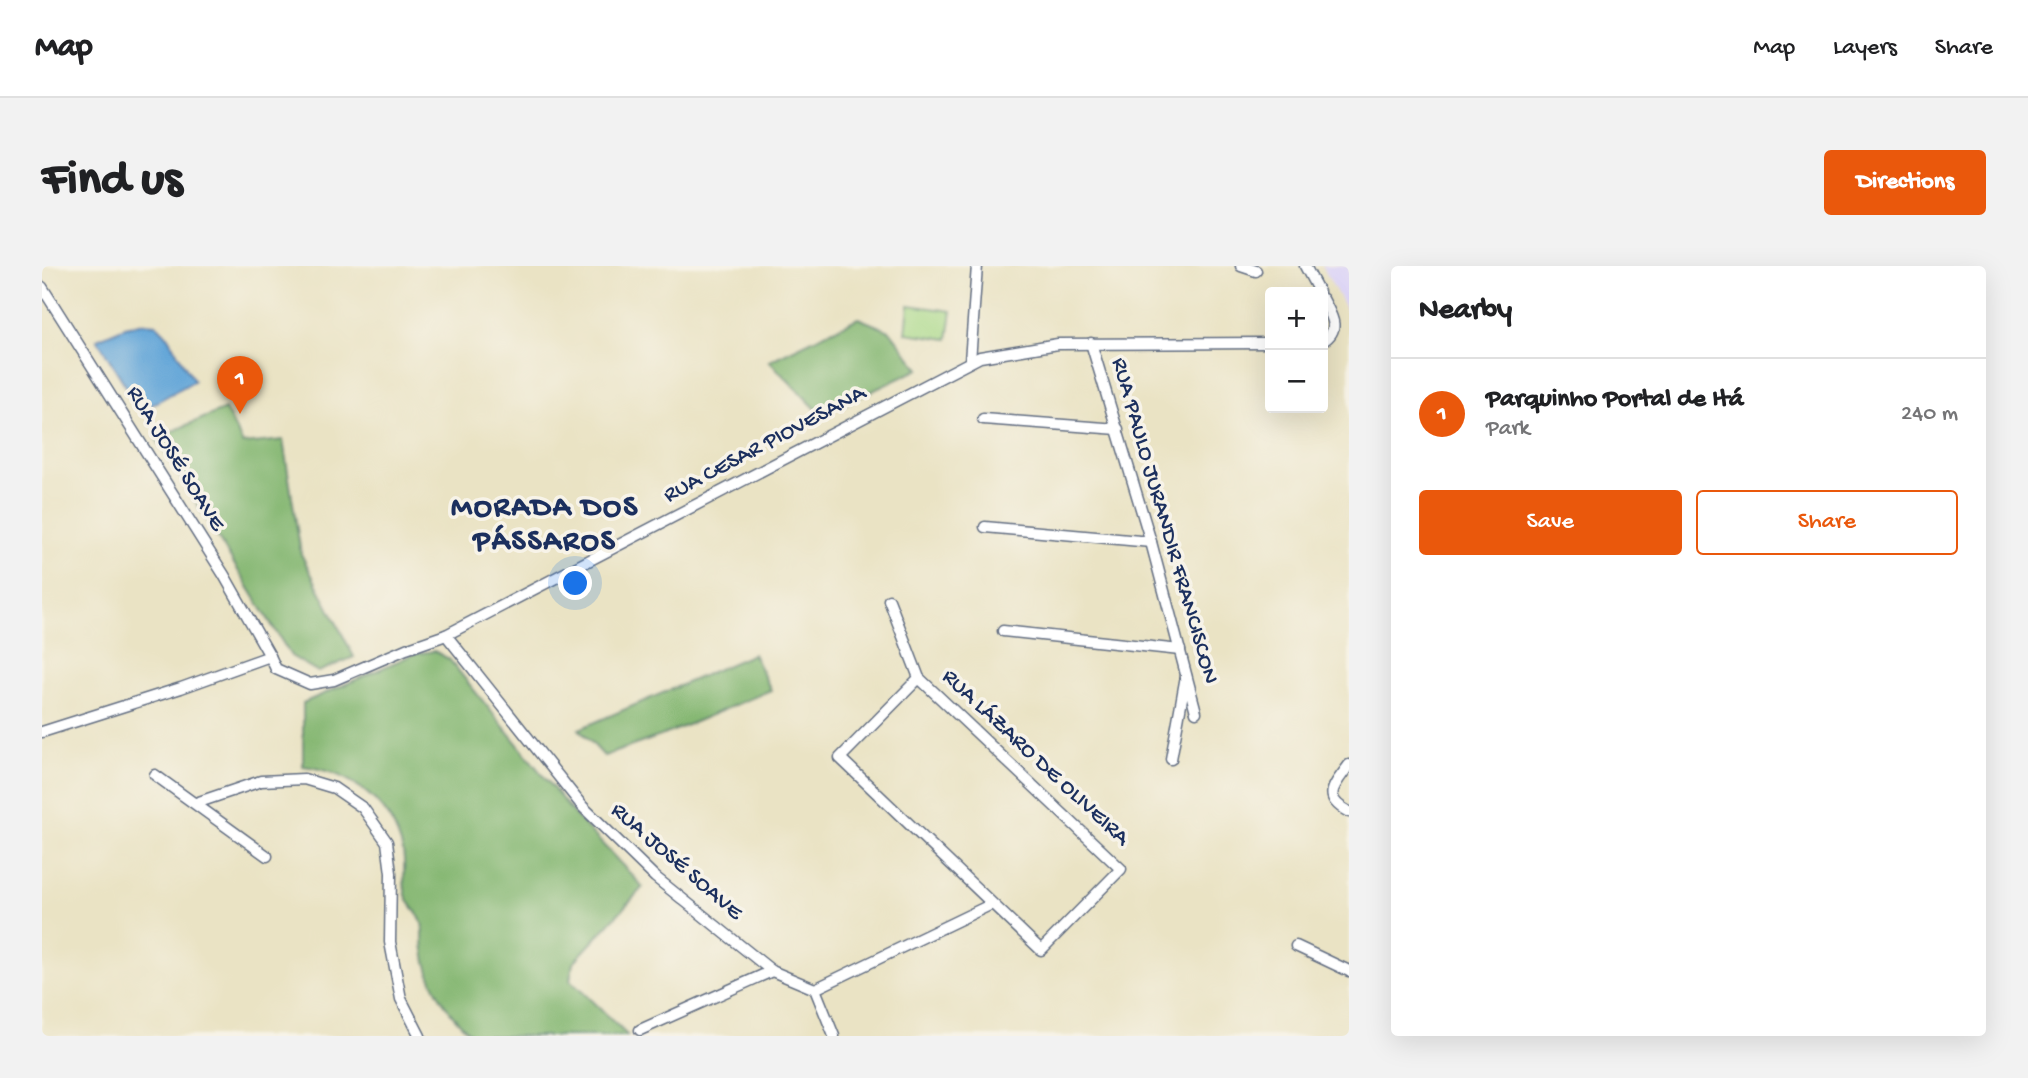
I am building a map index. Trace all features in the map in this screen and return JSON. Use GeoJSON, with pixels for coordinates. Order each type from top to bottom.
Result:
{"type":"FeatureCollection","features":[{"type":"Feature","properties":{"kind":"street"},"geometry":{"type":"LineString","coordinates":[[970,361],[977,266]]}},
{"type":"Feature","properties":{"kind":"street"},"geometry":{"type":"LineString","coordinates":[[1241,266],[1256,271]]}},
{"type":"Feature","properties":{"kind":"street"},"geometry":{"type":"LineString","coordinates":[[1306,266],[1316,287]]}},
{"type":"Feature","properties":{"kind":"street","name":"RUA JOSÉ SOAVE"},"geometry":{"type":"LineString","coordinates":[[42,287],[224,575],[270,656]]}},
{"type":"Feature","properties":{"kind":"street"},"geometry":{"type":"LineString","coordinates":[[1328,311],[1334,325],[1332,334],[1328,337]]}},
{"type":"Feature","properties":{"kind":"street","name":"RUA PAULO JURANDIR FRANCISCON"},"geometry":{"type":"LineString","coordinates":[[1091,343],[1118,429],[1196,712]]}},
{"type":"Feature","properties":{"kind":"street","name":"RUA CESAR PIOVESANA"},"geometry":{"type":"LineString","coordinates":[[270,656],[276,668],[310,684],[334,680],[446,635],[980,356],[1058,344],[1265,343]]}},
{"type":"Feature","properties":{"kind":"street"},"geometry":{"type":"LineString","coordinates":[[983,419],[1118,429]]}},
{"type":"Feature","properties":{"kind":"street"},"geometry":{"type":"LineString","coordinates":[[985,527],[1150,542]]}},
{"type":"Feature","properties":{"kind":"street","name":"RUA LÁZARO DE OLIVEIRA"},"geometry":{"type":"LineString","coordinates":[[889,600],[919,678],[1121,869],[1041,950],[992,904]]}},
{"type":"Feature","properties":{"kind":"street"},"geometry":{"type":"LineString","coordinates":[[1003,631],[1180,650]]}},
{"type":"Feature","properties":{"kind":"street","name":"RUA JOSÉ SOAVE"},"geometry":{"type":"LineString","coordinates":[[446,635],[583,807],[654,877],[772,971],[815,989]]}},
{"type":"Feature","properties":{"kind":"street"},"geometry":{"type":"LineString","coordinates":[[42,732],[181,688],[270,656]]}},
{"type":"Feature","properties":{"kind":"street"},"geometry":{"type":"LineString","coordinates":[[1171,759],[1186,673]]}},
{"type":"Feature","properties":{"kind":"street"},"geometry":{"type":"LineString","coordinates":[[834,1036],[815,989],[992,904],[840,758],[919,678]]}},
{"type":"Feature","properties":{"kind":"street"},"geometry":{"type":"LineString","coordinates":[[1349,765],[1332,792],[1332,799],[1337,805],[1349,812]]}},
{"type":"Feature","properties":{"kind":"street"},"geometry":{"type":"LineString","coordinates":[[155,775],[267,856]]}},
{"type":"Feature","properties":{"kind":"street"},"geometry":{"type":"LineString","coordinates":[[196,803],[261,781],[304,779],[334,788],[363,808],[387,842],[391,873],[390,942],[401,999],[420,1036]]}},
{"type":"Feature","properties":{"kind":"street"},"geometry":{"type":"LineString","coordinates":[[1296,946],[1349,971]]}},
{"type":"Feature","properties":{"kind":"street"},"geometry":{"type":"LineString","coordinates":[[640,1030],[772,971]]}},
{"type":"Feature","properties":{"kind":"shaded area"},"geometry":{"type":"Polygon","coordinates":[[[1322,266],[1349,266],[1349,314],[1344,306],[1322,266]]]}},
{"type":"Feature","properties":{"kind":"green space"},"geometry":{"type":"Polygon","coordinates":[[[909,305],[952,311],[948,339],[906,333],[909,305]]]}},
{"type":"Feature","properties":{"kind":"green space"},"geometry":{"type":"Polygon","coordinates":[[[858,318],[890,331],[919,369],[822,415],[769,361],[858,318]]]}},
{"type":"Feature","properties":{"kind":"green space"},"geometry":{"type":"Polygon","coordinates":[[[225,409],[243,444],[283,440],[301,554],[354,657],[318,672],[291,656],[156,438],[225,409]]]}},
{"type":"Feature","properties":{"kind":"green space"},"geometry":{"type":"Polygon","coordinates":[[[434,651],[449,659],[574,814],[643,887],[573,963],[570,980],[628,1036],[474,1036],[470,1033],[453,1016],[434,985],[423,947],[422,923],[406,895],[403,852],[398,834],[389,819],[367,793],[353,783],[321,769],[303,766],[303,703],[414,654],[434,651]]]}},
{"type":"Feature","properties":{"kind":"green space"},"geometry":{"type":"Polygon","coordinates":[[[753,654],[771,690],[666,734],[604,756],[579,729],[753,654]]]}},
{"type":"Feature","properties":{"kind":"water"},"geometry":{"type":"Polygon","coordinates":[[[143,323],[156,324],[166,334],[194,381],[141,411],[97,339],[125,327],[143,323]]]}},
{"type":"Feature","properties":{"kind":"place","name":"Parquinho Portal de Itá"},"geometry":{"type":"Point","coordinates":[240,414]}},
{"type":"Feature","properties":{"kind":"district","name":"MORADA DOS PÁSSAROS"},"geometry":{"type":"Point","coordinates":[545,526]}}]}
